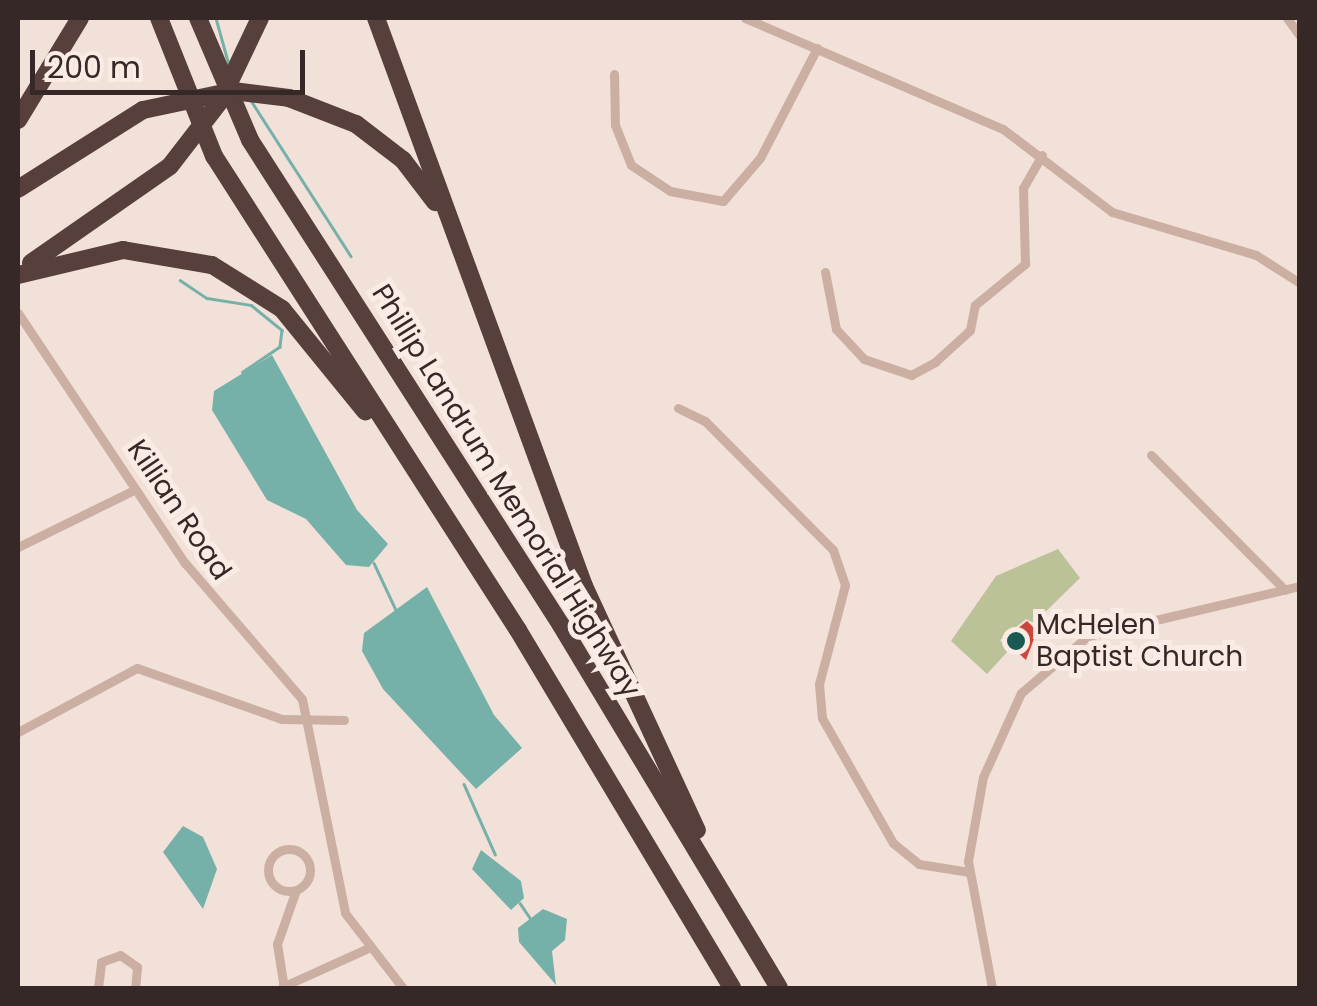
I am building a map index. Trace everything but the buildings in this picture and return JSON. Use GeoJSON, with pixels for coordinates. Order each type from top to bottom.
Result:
{"type":"FeatureCollection","features":[{"type":"Feature","properties":{"kind":"highway"},"geometry":{"type":"LineString","coordinates":[[18,120],[80,18]]}},
{"type":"Feature","properties":{"kind":"highway"},"geometry":{"type":"LineString","coordinates":[[159,18],[214,156],[428,491],[732,988]]}},
{"type":"Feature","properties":{"kind":"highway","name":"Phillip Landrum Memorial Highway"},"geometry":{"type":"LineString","coordinates":[[198,18],[250,140],[779,988]]}},
{"type":"Feature","properties":{"kind":"highway"},"geometry":{"type":"LineString","coordinates":[[18,273],[170,166],[249,48],[260,18]]}},
{"type":"Feature","properties":{"kind":"highway"},"geometry":{"type":"LineString","coordinates":[[376,18],[592,603],[740,922]]}},
{"type":"Feature","properties":{"kind":"highway"},"geometry":{"type":"LineString","coordinates":[[18,189],[143,110],[212,92],[271,94],[371,133],[414,172],[452,228]]}},
{"type":"Feature","properties":{"kind":"highway"},"geometry":{"type":"LineString","coordinates":[[18,273],[140,250],[244,280],[295,322],[428,491]]}},
{"type":"Feature","properties":{"kind":"street"},"geometry":{"type":"LineString","coordinates":[[744,18],[817,48],[1042,155],[1112,212],[1251,254],[1300,283]]}},
{"type":"Feature","properties":{"kind":"street"},"geometry":{"type":"LineString","coordinates":[[1287,18],[1300,36]]}},
{"type":"Feature","properties":{"kind":"street"},"geometry":{"type":"LineString","coordinates":[[614,74],[614,125],[630,164],[670,191],[723,201],[760,158],[817,48]]}},
{"type":"Feature","properties":{"kind":"street"},"geometry":{"type":"LineString","coordinates":[[824,272],[836,328],[864,359],[910,374],[936,362],[970,330],[975,305],[1025,264],[1023,188],[1042,155]]}},
{"type":"Feature","properties":{"kind":"street","name":"Killian Road"},"geometry":{"type":"LineString","coordinates":[[18,313],[136,490],[314,723]]}},
{"type":"Feature","properties":{"kind":"street"},"geometry":{"type":"LineString","coordinates":[[678,408],[705,421],[833,550],[845,585],[819,684],[822,718],[893,843],[919,864],[969,872]]}},
{"type":"Feature","properties":{"kind":"street"},"geometry":{"type":"LineString","coordinates":[[1151,455],[1285,590]]}},
{"type":"Feature","properties":{"kind":"street"},"geometry":{"type":"LineString","coordinates":[[18,546],[136,490]]}},
{"type":"Feature","properties":{"kind":"street"},"geometry":{"type":"LineString","coordinates":[[992,988],[969,872],[989,760],[1010,710],[1056,657],[1088,636],[1300,586]]}},
{"type":"Feature","properties":{"kind":"street"},"geometry":{"type":"LineString","coordinates":[[18,732],[137,668],[314,723],[344,720]]}},
{"type":"Feature","properties":{"kind":"street"},"geometry":{"type":"LineString","coordinates":[[314,723],[333,874],[366,949],[403,988]]}},
{"type":"Feature","properties":{"kind":"street"},"geometry":{"type":"LineString","coordinates":[[296,890],[268,877],[282,850],[309,863],[277,944],[281,988],[366,949]]}},
{"type":"Feature","properties":{"kind":"street"},"geometry":{"type":"LineString","coordinates":[[98,988],[96,968],[120,955],[137,968],[135,988]]}},
{"type":"Feature","properties":{"kind":"green space"},"geometry":{"type":"Polygon","coordinates":[[[1058,549],[1080,578],[1034,623],[1026,619],[1000,640],[1009,650],[987,674],[951,641],[996,576],[1058,549]]]}},
{"type":"Feature","properties":{"kind":"water"},"geometry":{"type":"Polygon","coordinates":[[[272,355],[357,510],[388,544],[369,567],[346,565],[306,519],[267,500],[212,410],[214,391],[272,355]]]}},
{"type":"Feature","properties":{"kind":"water"},"geometry":{"type":"Polygon","coordinates":[[[427,587],[494,715],[522,748],[476,789],[383,689],[362,651],[364,633],[427,587]]]}},
{"type":"Feature","properties":{"kind":"water"},"geometry":{"type":"Polygon","coordinates":[[[183,826],[203,837],[217,869],[203,909],[163,852],[183,826]]]}},
{"type":"Feature","properties":{"kind":"water"},"geometry":{"type":"Polygon","coordinates":[[[481,850],[521,881],[524,898],[511,910],[472,869],[481,850]]]}},
{"type":"Feature","properties":{"kind":"water"},"geometry":{"type":"Polygon","coordinates":[[[543,909],[567,919],[565,940],[552,951],[556,985],[519,942],[518,928],[543,909]]]}},
{"type":"Feature","properties":{"kind":"waterway"},"geometry":{"type":"LineString","coordinates":[[216,18],[229,65]]}},
{"type":"Feature","properties":{"kind":"waterway"},"geometry":{"type":"LineString","coordinates":[[252,102],[351,256]]}},
{"type":"Feature","properties":{"kind":"waterway"},"geometry":{"type":"LineString","coordinates":[[180,280],[207,298],[251,305],[282,330],[280,347],[243,372]]}},
{"type":"Feature","properties":{"kind":"waterway"},"geometry":{"type":"LineString","coordinates":[[374,563],[396,610]]}},
{"type":"Feature","properties":{"kind":"waterway"},"geometry":{"type":"LineString","coordinates":[[464,784],[495,854]]}},
{"type":"Feature","properties":{"kind":"waterway"},"geometry":{"type":"LineString","coordinates":[[520,903],[530,918]]}},
{"type":"Feature","properties":{"kind":"place","name":"McHelen Baptist Church"},"geometry":{"type":"Point","coordinates":[1016,641]}}]}
